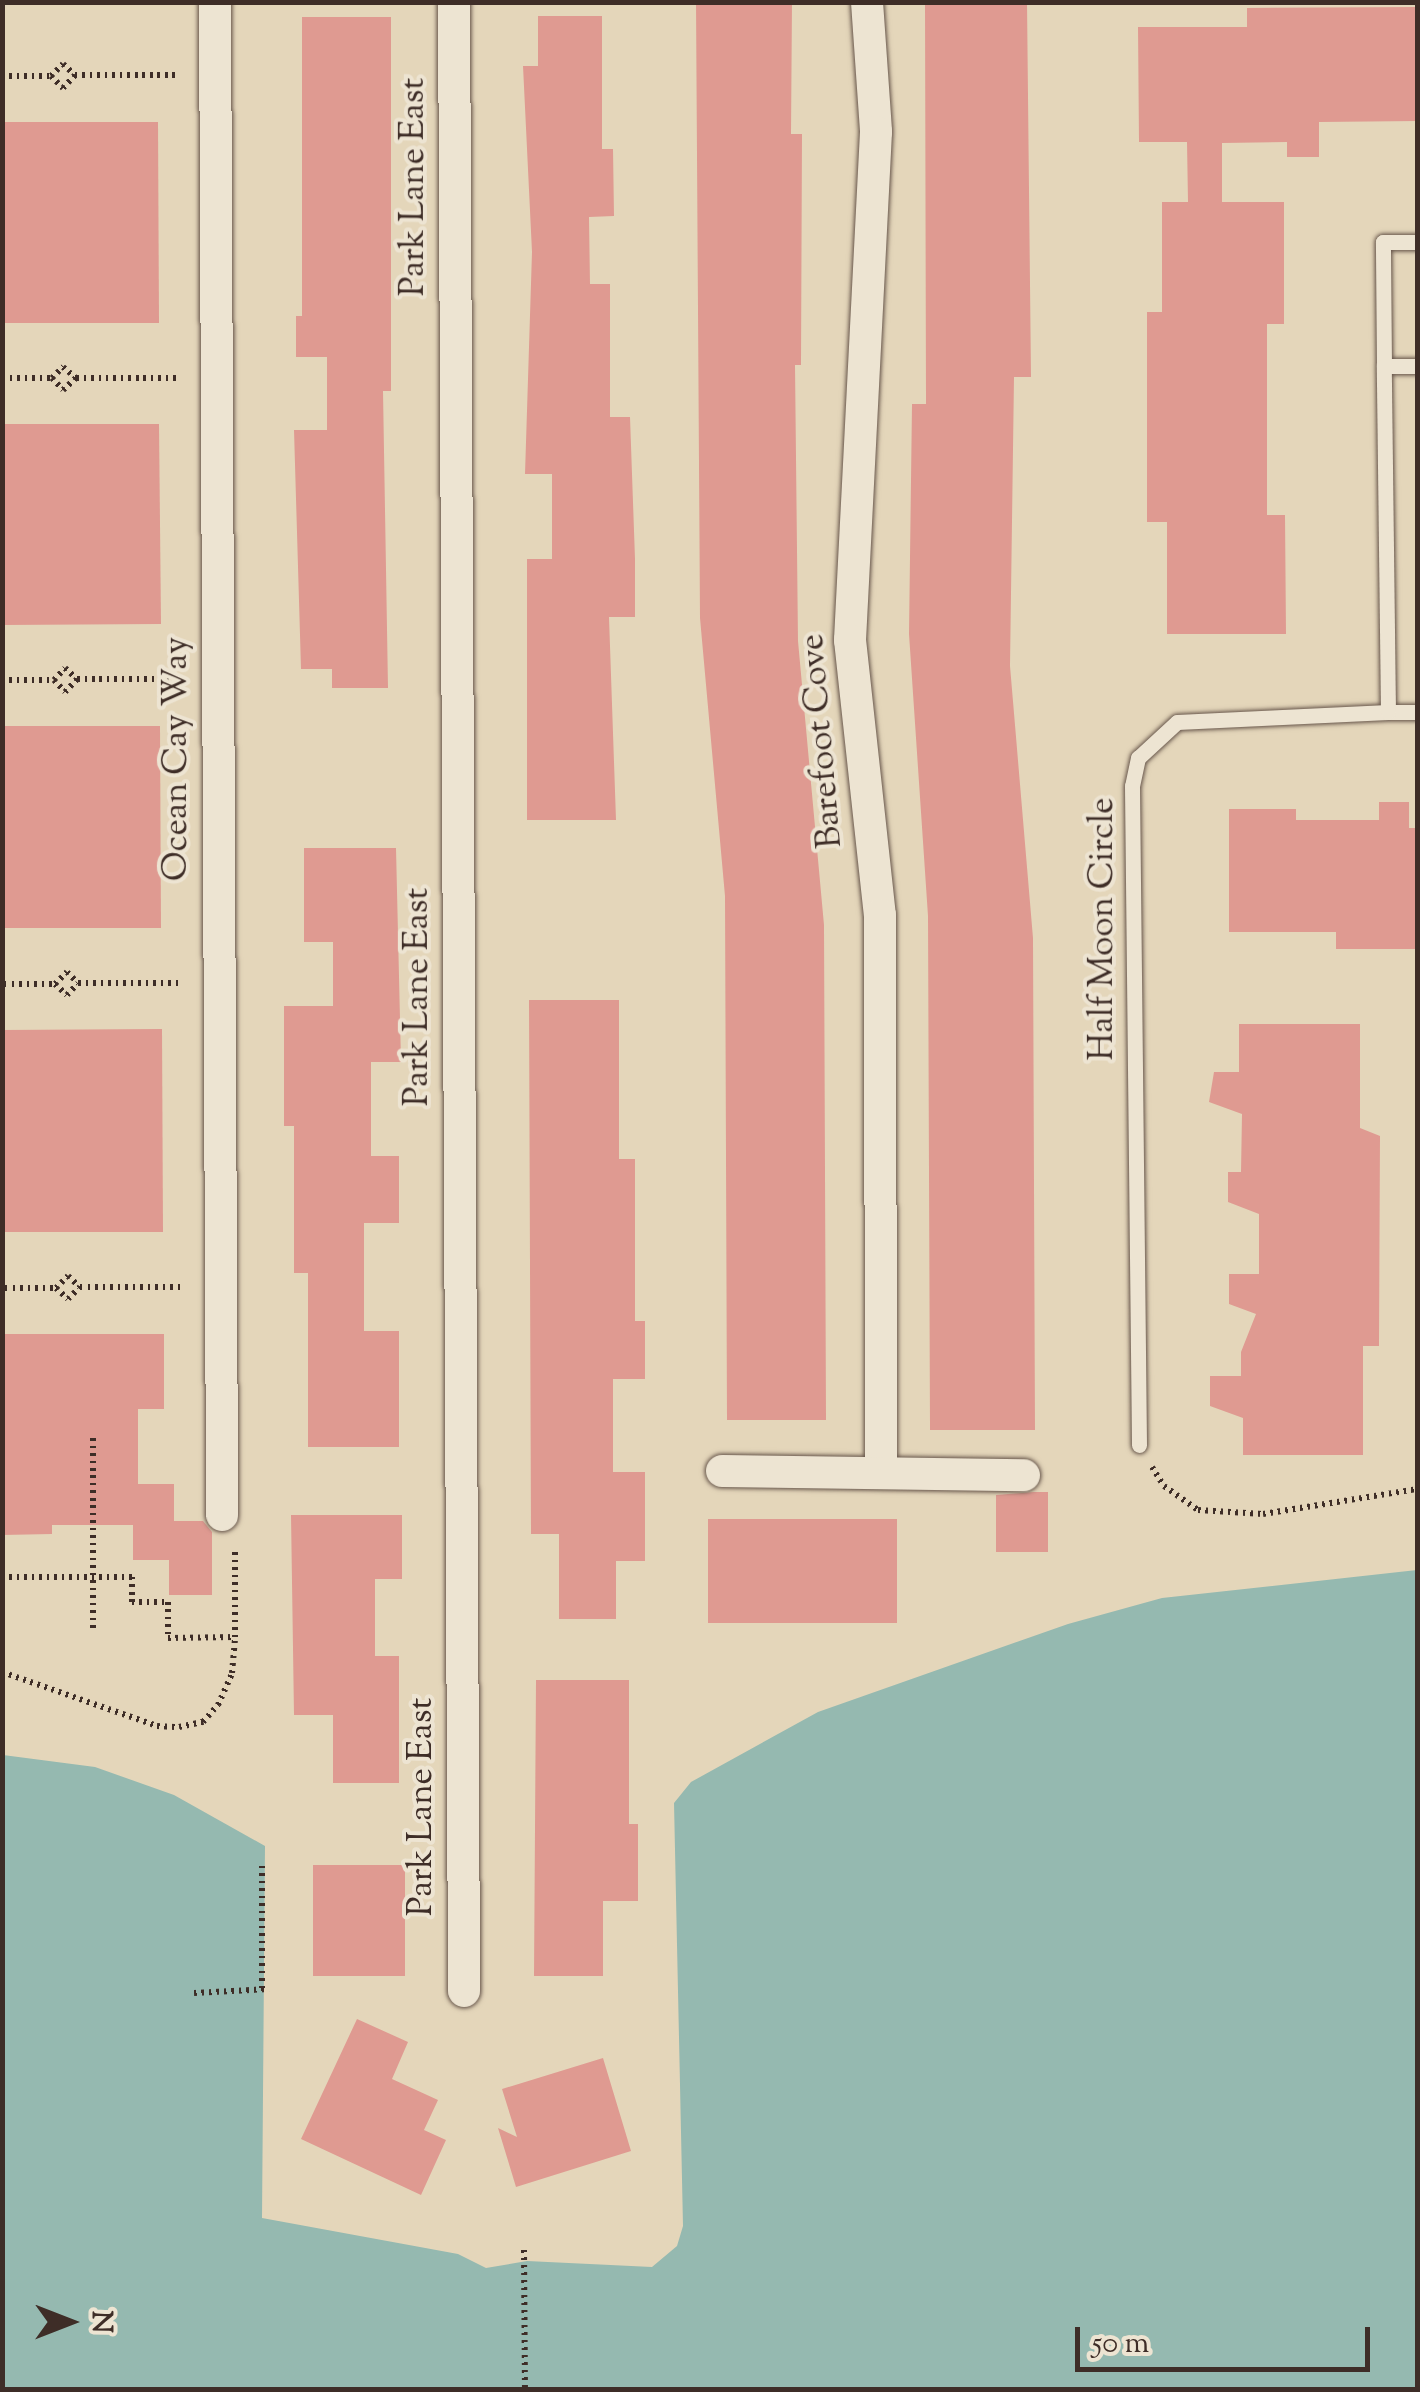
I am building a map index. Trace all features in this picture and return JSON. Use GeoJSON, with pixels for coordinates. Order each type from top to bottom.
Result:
{"type":"FeatureCollection","features":[{"type":"Feature","properties":{"kind":"street","name":"Ocean Cay Way"},"geometry":{"type":"LineString","coordinates":[[215,2],[229,1524]]}},
{"type":"Feature","properties":{"kind":"street","name":"Park Lane East"},"geometry":{"type":"LineString","coordinates":[[454,2],[464,1991]]}},
{"type":"Feature","properties":{"kind":"street","name":"Barefoot Cove"},"geometry":{"type":"LineString","coordinates":[[867,2],[876,132],[850,640],[880,915],[881,1473]]}},
{"type":"Feature","properties":{"kind":"street"},"geometry":{"type":"LineString","coordinates":[[722,1471],[1024,1475]]}},
{"type":"Feature","properties":{"kind":"lane"},"geometry":{"type":"LineString","coordinates":[[1388,712],[1383,242],[1418,242]]}},
{"type":"Feature","properties":{"kind":"lane"},"geometry":{"type":"LineString","coordinates":[[1384,366],[1418,366]]}},
{"type":"Feature","properties":{"kind":"lane","name":"Half Moon Circle"},"geometry":{"type":"LineString","coordinates":[[1139,1445],[1132,786],[1138,758],[1177,722],[1418,712]]}},
{"type":"Feature","properties":{"kind":"path"},"geometry":{"type":"LineString","coordinates":[[2,76],[51,76],[63,64],[74,76],[175,76]]}},
{"type":"Feature","properties":{"kind":"path"},"geometry":{"type":"LineString","coordinates":[[51,76],[63,88],[74,76]]}},
{"type":"Feature","properties":{"kind":"path"},"geometry":{"type":"LineString","coordinates":[[52,378],[64,366],[76,378]]}},
{"type":"Feature","properties":{"kind":"path"},"geometry":{"type":"LineString","coordinates":[[2,378],[52,378],[64,390],[76,378],[177,378]]}},
{"type":"Feature","properties":{"kind":"path"},"geometry":{"type":"LineString","coordinates":[[2,680],[54,680],[66,668],[77,679],[178,679]]}},
{"type":"Feature","properties":{"kind":"path"},"geometry":{"type":"LineString","coordinates":[[54,680],[66,692],[77,679]]}},
{"type":"Feature","properties":{"kind":"path"},"geometry":{"type":"LineString","coordinates":[[55,984],[67,972],[78,983],[181,983]]}},
{"type":"Feature","properties":{"kind":"path"},"geometry":{"type":"LineString","coordinates":[[4,984],[55,984],[67,995],[78,983]]}},
{"type":"Feature","properties":{"kind":"path"},"geometry":{"type":"LineString","coordinates":[[56,1288],[68,1276],[80,1287],[182,1287]]}},
{"type":"Feature","properties":{"kind":"path"},"geometry":{"type":"LineString","coordinates":[[6,1288],[56,1288],[68,1299],[80,1287]]}},
{"type":"Feature","properties":{"kind":"path"},"geometry":{"type":"LineString","coordinates":[[93,1438],[94,1628]]}},
{"type":"Feature","properties":{"kind":"path"},"geometry":{"type":"LineString","coordinates":[[1139,1445],[1164,1486],[1198,1510],[1263,1514],[1418,1489]]}},
{"type":"Feature","properties":{"kind":"path"},"geometry":{"type":"LineString","coordinates":[[2,1672],[157,1726],[203,1722],[218,1705],[232,1673],[236,1637],[229,1524]]}},
{"type":"Feature","properties":{"kind":"path"},"geometry":{"type":"LineString","coordinates":[[2,1577],[132,1577],[132,1602],[168,1602],[168,1638],[236,1637]]}},
{"type":"Feature","properties":{"kind":"path"},"geometry":{"type":"LineString","coordinates":[[194,1992],[266,1989],[262,1866]]}},
{"type":"Feature","properties":{"kind":"path"},"geometry":{"type":"LineString","coordinates":[[524,2250],[525,2390]]}},
{"type":"Feature","properties":{"kind":"water"},"geometry":{"type":"Polygon","coordinates":[[[1417,1570],[1417,2389],[3,2389],[3,1755],[95,1767],[174,1795],[265,1846],[262,2218],[458,2254],[486,2268],[527,2261],[652,2267],[677,2246],[683,2226],[674,1803],[691,1782],[818,1712],[1068,1624],[1162,1598],[1417,1570]]]}},
{"type":"Feature","properties":{"kind":"building"},"geometry":{"type":"Polygon","coordinates":[[[696,2],[792,2],[791,134],[802,134],[801,365],[795,365],[798,641],[824,925],[826,1420],[727,1420],[725,896],[700,618],[696,2]]]}},
{"type":"Feature","properties":{"kind":"building"},"geometry":{"type":"Polygon","coordinates":[[[925,2],[1027,2],[1031,377],[1014,377],[1010,666],[1033,938],[1035,1430],[930,1430],[928,916],[909,634],[912,404],[926,404],[925,2]]]}},
{"type":"Feature","properties":{"kind":"building"},"geometry":{"type":"Polygon","coordinates":[[[1418,7],[1418,121],[1319,122],[1319,157],[1287,157],[1287,142],[1222,143],[1222,202],[1284,202],[1284,324],[1267,324],[1267,515],[1285,515],[1286,634],[1167,634],[1167,522],[1147,522],[1147,312],[1162,312],[1162,202],[1188,202],[1187,142],[1139,142],[1138,27],[1247,27],[1247,8],[1418,7]]]}},
{"type":"Feature","properties":{"kind":"building"},"geometry":{"type":"Polygon","coordinates":[[[538,16],[602,16],[602,149],[613,149],[614,216],[589,217],[590,284],[610,284],[610,417],[630,417],[635,559],[635,617],[609,617],[616,820],[527,820],[527,559],[552,559],[552,474],[525,474],[532,252],[523,66],[538,66],[538,16]]]}},
{"type":"Feature","properties":{"kind":"building"},"geometry":{"type":"Polygon","coordinates":[[[302,17],[391,17],[391,391],[383,391],[388,688],[332,688],[332,669],[301,669],[294,430],[327,430],[327,357],[296,357],[296,316],[302,316],[302,17]]]}},
{"type":"Feature","properties":{"kind":"building"},"geometry":{"type":"Polygon","coordinates":[[[2,122],[158,122],[159,323],[2,323],[2,122]]]}},
{"type":"Feature","properties":{"kind":"building"},"geometry":{"type":"Polygon","coordinates":[[[2,424],[159,424],[161,624],[2,625],[2,424]]]}},
{"type":"Feature","properties":{"kind":"building"},"geometry":{"type":"Polygon","coordinates":[[[2,726],[160,726],[161,928],[2,928],[2,726]]]}},
{"type":"Feature","properties":{"kind":"building"},"geometry":{"type":"Polygon","coordinates":[[[1379,802],[1409,802],[1409,828],[1418,828],[1418,949],[1336,949],[1336,932],[1229,932],[1229,809],[1296,809],[1296,820],[1379,820],[1379,802]]]}},
{"type":"Feature","properties":{"kind":"building"},"geometry":{"type":"Polygon","coordinates":[[[304,848],[396,848],[401,1062],[371,1062],[371,1156],[399,1156],[399,1223],[364,1223],[364,1331],[399,1331],[399,1447],[308,1447],[308,1273],[294,1273],[294,1126],[284,1126],[284,1006],[333,1006],[333,942],[304,942],[304,848]]]}},
{"type":"Feature","properties":{"kind":"building"},"geometry":{"type":"Polygon","coordinates":[[[529,1000],[619,1000],[619,1159],[635,1159],[635,1321],[645,1321],[645,1379],[613,1379],[613,1472],[645,1472],[645,1561],[616,1561],[616,1619],[559,1619],[559,1534],[531,1534],[529,1000]]]}},
{"type":"Feature","properties":{"kind":"building"},"geometry":{"type":"Polygon","coordinates":[[[1239,1024],[1360,1024],[1360,1128],[1380,1136],[1379,1346],[1363,1346],[1363,1455],[1243,1455],[1243,1418],[1210,1406],[1210,1376],[1241,1376],[1241,1352],[1256,1314],[1229,1304],[1229,1274],[1259,1274],[1259,1214],[1228,1202],[1228,1172],[1241,1172],[1242,1114],[1209,1102],[1214,1072],[1239,1072],[1239,1024]]]}},
{"type":"Feature","properties":{"kind":"building"},"geometry":{"type":"Polygon","coordinates":[[[162,1029],[163,1232],[2,1232],[2,1030],[162,1029]]]}},
{"type":"Feature","properties":{"kind":"building"},"geometry":{"type":"Polygon","coordinates":[[[2,1334],[164,1334],[164,1409],[138,1409],[138,1484],[174,1484],[174,1521],[203,1521],[212,1532],[212,1595],[169,1595],[169,1560],[133,1560],[133,1525],[52,1525],[52,1534],[2,1535],[2,1334]]]}},
{"type":"Feature","properties":{"kind":"building"},"geometry":{"type":"Polygon","coordinates":[[[1048,1492],[1048,1552],[996,1552],[996,1495],[1048,1492]]]}},
{"type":"Feature","properties":{"kind":"building"},"geometry":{"type":"Polygon","coordinates":[[[291,1515],[402,1515],[402,1579],[375,1579],[375,1656],[399,1656],[399,1783],[333,1783],[333,1715],[294,1715],[291,1515]]]}},
{"type":"Feature","properties":{"kind":"building"},"geometry":{"type":"Polygon","coordinates":[[[708,1519],[897,1519],[897,1623],[708,1623],[708,1519]]]}},
{"type":"Feature","properties":{"kind":"building"},"geometry":{"type":"Polygon","coordinates":[[[536,1680],[629,1680],[629,1824],[638,1824],[638,1901],[603,1901],[603,1976],[534,1976],[536,1680]]]}},
{"type":"Feature","properties":{"kind":"building"},"geometry":{"type":"Polygon","coordinates":[[[313,1865],[405,1865],[405,1976],[313,1976],[313,1865]]]}},
{"type":"Feature","properties":{"kind":"building"},"geometry":{"type":"Polygon","coordinates":[[[357,2019],[408,2042],[392,2079],[438,2100],[424,2130],[446,2140],[421,2195],[301,2139],[357,2019]]]}},
{"type":"Feature","properties":{"kind":"building"},"geometry":{"type":"Polygon","coordinates":[[[603,2058],[631,2151],[516,2187],[498,2128],[517,2137],[502,2089],[603,2058]]]}}]}
